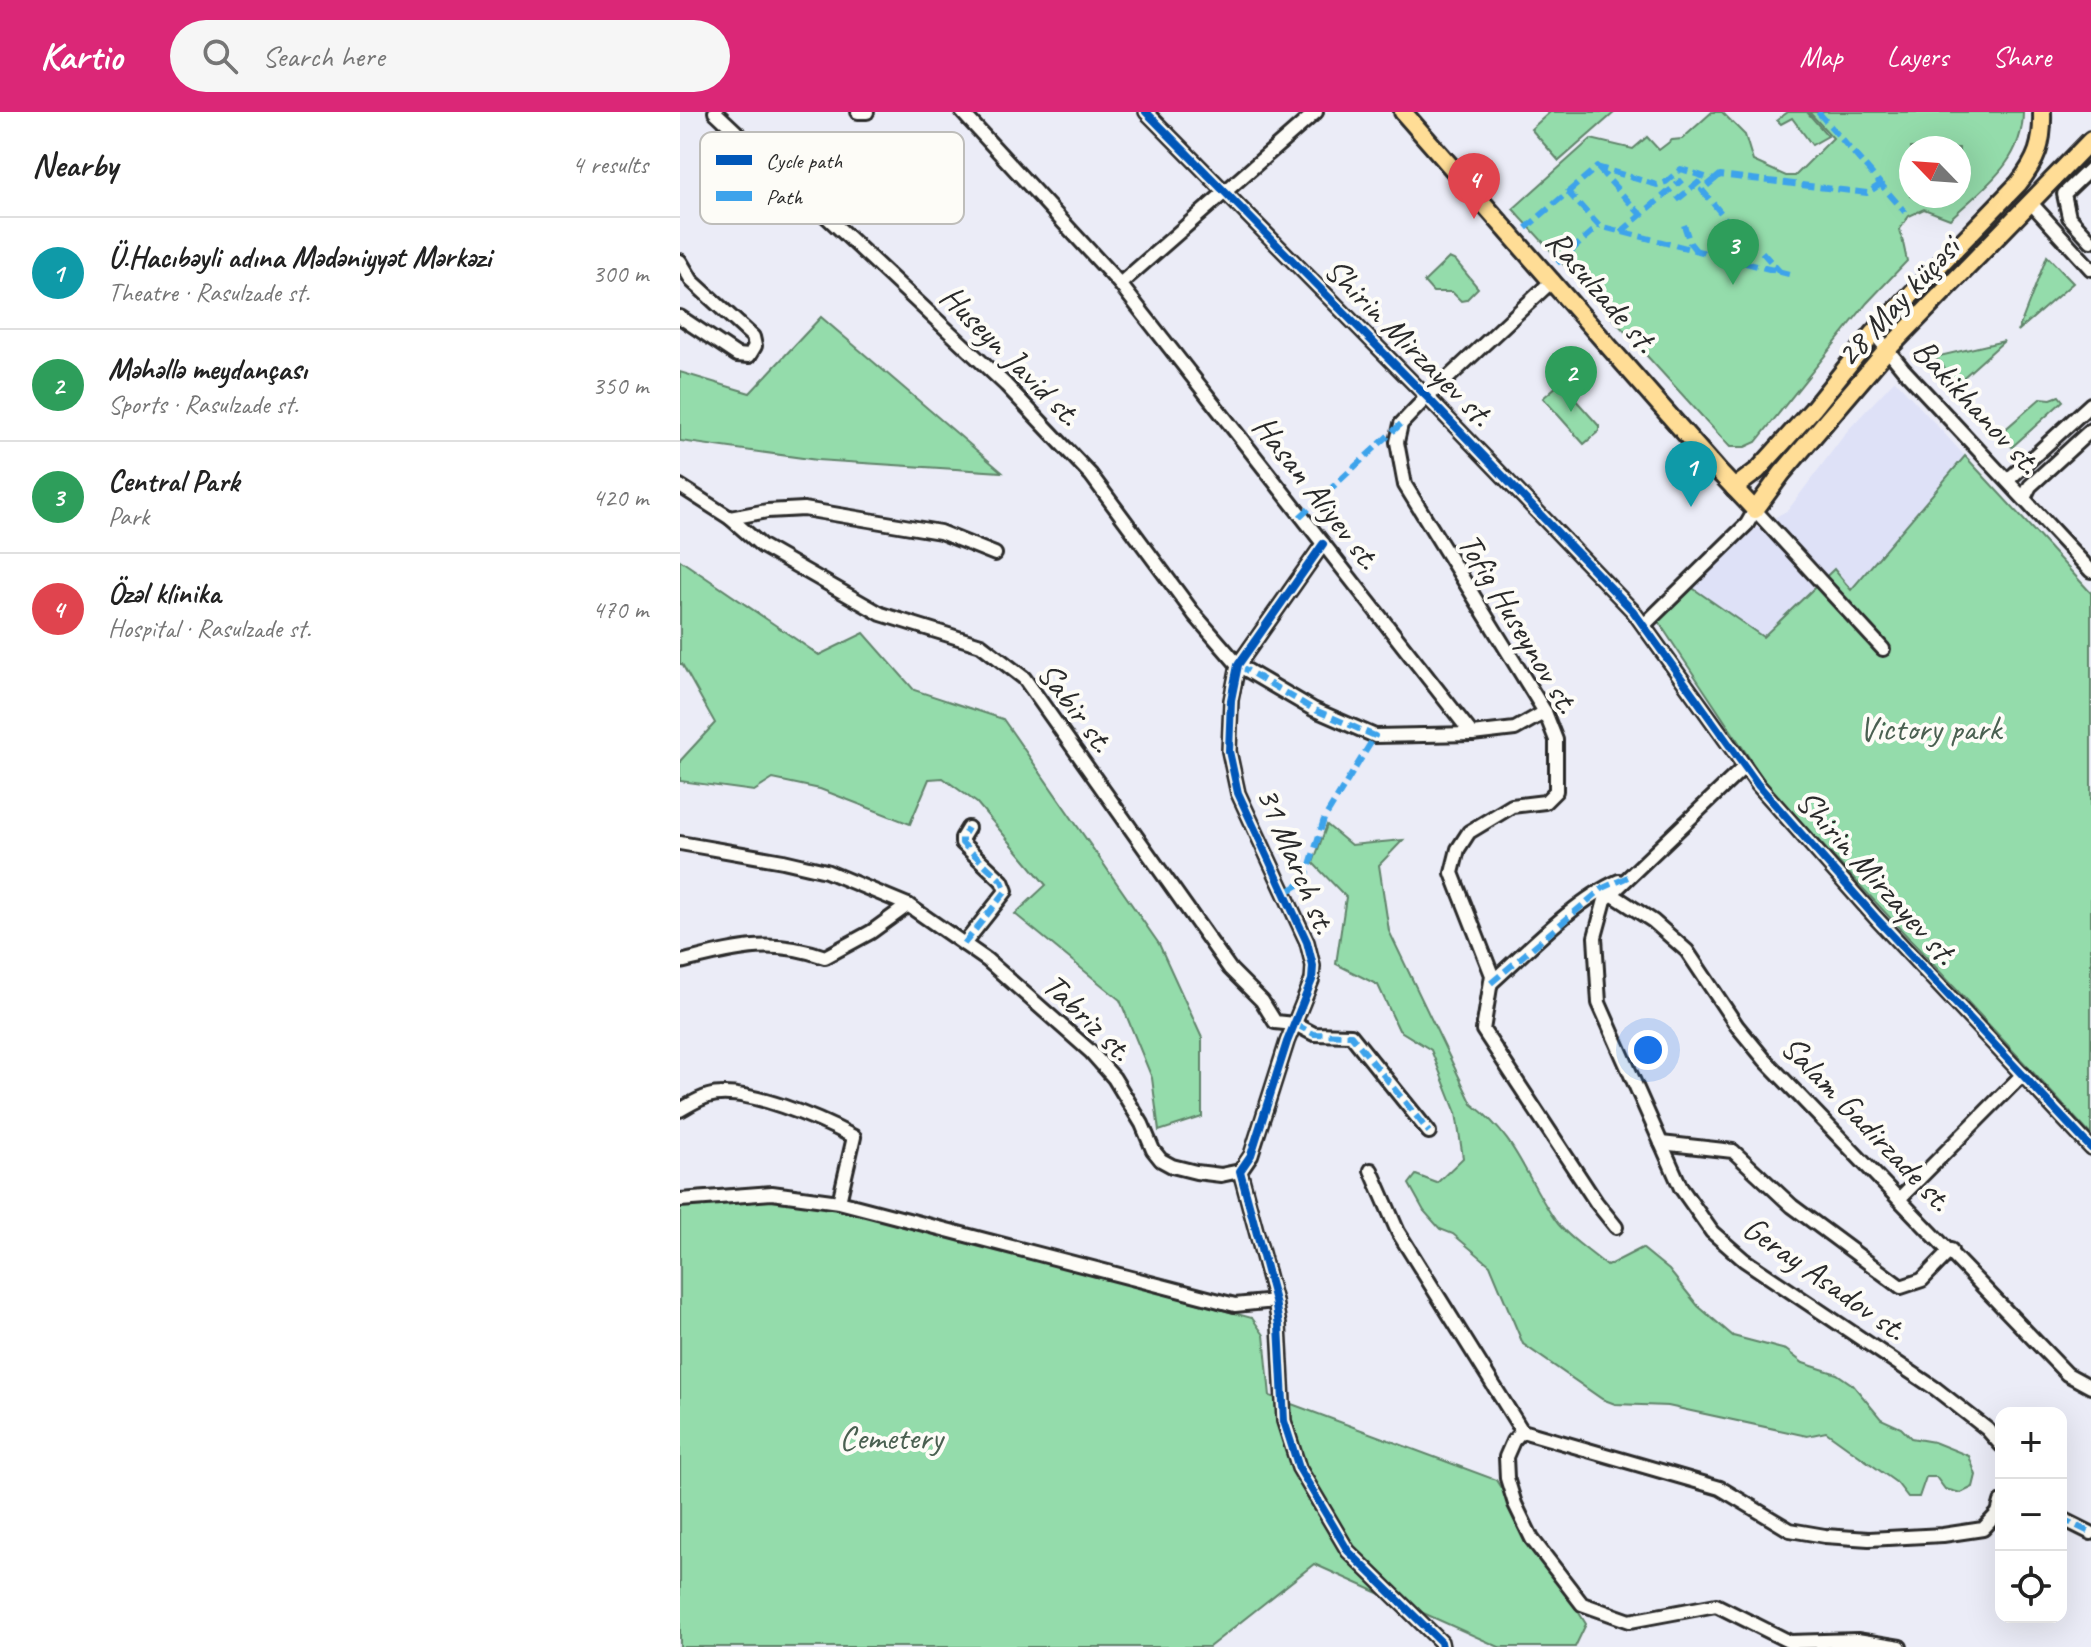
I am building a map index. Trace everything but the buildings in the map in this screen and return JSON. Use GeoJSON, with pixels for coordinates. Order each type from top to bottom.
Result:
{"type":"FeatureCollection","features":[{"type":"Feature","properties":{"kind":"main road","name":"Rasulzade st."},"geometry":{"type":"LineString","coordinates":[[1403,112],[1755,510]]}},
{"type":"Feature","properties":{"kind":"main road"},"geometry":{"type":"LineString","coordinates":[[1734,488],[1758,470],[1874,333],[2008,195],[2035,163],[2043,134],[2042,112]]}},
{"type":"Feature","properties":{"kind":"main road","name":"28 May küçəsi"},"geometry":{"type":"LineString","coordinates":[[1755,510],[1782,473],[1887,350],[2091,140]]}},
{"type":"Feature","properties":{"kind":"street","name":"Huseyn Javid st."},"geometry":{"type":"LineString","coordinates":[[715,112],[736,132]]}},
{"type":"Feature","properties":{"kind":"street"},"geometry":{"type":"LineString","coordinates":[[858,112],[867,112]]}},
{"type":"Feature","properties":{"kind":"street","name":"Hasan Aliyev st."},"geometry":{"type":"LineString","coordinates":[[962,112],[1120,284],[1472,734]]}},
{"type":"Feature","properties":{"kind":"street","name":"Shirin Mirzayev st."},"geometry":{"type":"LineString","coordinates":[[1146,112],[1633,611],[1744,767],[1875,917],[2091,1148]]}},
{"type":"Feature","properties":{"kind":"street"},"geometry":{"type":"LineString","coordinates":[[1120,284],[1316,112]]}},
{"type":"Feature","properties":{"kind":"street"},"geometry":{"type":"LineString","coordinates":[[2091,168],[2064,194],[2069,217],[2091,241]]}},
{"type":"Feature","properties":{"kind":"street"},"geometry":{"type":"LineString","coordinates":[[2031,203],[2091,269]]}},
{"type":"Feature","properties":{"kind":"street","name":"Huseyn Javid st."},"geometry":{"type":"LineString","coordinates":[[834,224],[1006,385],[1091,475],[1194,614],[1238,665],[1313,709],[1375,736],[1472,734]]}},
{"type":"Feature","properties":{"kind":"street"},"geometry":{"type":"LineString","coordinates":[[680,261],[692,281],[753,337],[755,346],[749,356],[737,355],[680,317]]}},
{"type":"Feature","properties":{"kind":"street"},"geometry":{"type":"LineString","coordinates":[[1427,397],[1553,280]]}},
{"type":"Feature","properties":{"kind":"street","name":"Bakikhanov st."},"geometry":{"type":"LineString","coordinates":[[1874,333],[2091,571]]}},
{"type":"Feature","properties":{"kind":"street","name":"Tofig Huseynov st."},"geometry":{"type":"LineString","coordinates":[[1427,397],[1401,424],[1397,442],[1405,485],[1545,712],[1556,740],[1556,791],[1545,802],[1512,806],[1469,832],[1458,849],[1452,873],[1492,975],[1483,1030],[1596,1202],[1616,1227]]}},
{"type":"Feature","properties":{"kind":"street"},"geometry":{"type":"LineString","coordinates":[[2008,480],[2091,404]]}},
{"type":"Feature","properties":{"kind":"street"},"geometry":{"type":"LineString","coordinates":[[2024,498],[2035,481],[2091,430]]}},
{"type":"Feature","properties":{"kind":"street","name":"Sabir st."},"geometry":{"type":"LineString","coordinates":[[680,486],[730,518],[762,546],[881,614],[981,645],[1024,678],[1230,969],[1262,1001],[1275,1022],[1295,1024],[1314,1034],[1351,1035],[1429,1132]]}},
{"type":"Feature","properties":{"kind":"street"},"geometry":{"type":"LineString","coordinates":[[730,518],[767,511],[804,509],[940,532],[995,554]]}},
{"type":"Feature","properties":{"kind":"street"},"geometry":{"type":"LineString","coordinates":[[1644,625],[1747,524],[1755,510],[1883,649]]}},
{"type":"Feature","properties":{"kind":"street","name":"31 March st."},"geometry":{"type":"LineString","coordinates":[[1240,1171],[1251,1155],[1312,980],[1313,966],[1307,942],[1238,793],[1229,751],[1231,700],[1238,665],[1323,544]]}},
{"type":"Feature","properties":{"kind":"street"},"geometry":{"type":"LineString","coordinates":[[1472,734],[1515,729],[1545,712]]}},
{"type":"Feature","properties":{"kind":"street","name":"Geray Asadov st."},"geometry":{"type":"LineString","coordinates":[[1744,767],[1605,900],[1595,937],[1599,1003],[1681,1188],[1712,1232],[1744,1260],[1936,1389],[1995,1438]]}},
{"type":"Feature","properties":{"kind":"street"},"geometry":{"type":"LineString","coordinates":[[964,944],[1006,891],[1002,881],[962,843],[968,828]]}},
{"type":"Feature","properties":{"kind":"street","name":"Tabriz st."},"geometry":{"type":"LineString","coordinates":[[680,843],[826,871],[908,905],[987,960],[1091,1052],[1114,1078],[1161,1160],[1196,1172],[1221,1175],[1240,1171]]}},
{"type":"Feature","properties":{"kind":"street"},"geometry":{"type":"LineString","coordinates":[[1491,983],[1603,888],[1628,877]]}},
{"type":"Feature","properties":{"kind":"street","name":"Salam Gadirzade st."},"geometry":{"type":"LineString","coordinates":[[1610,893],[1653,921],[1687,951],[1737,1026],[1765,1060],[2067,1374],[2091,1387]]}},
{"type":"Feature","properties":{"kind":"street"},"geometry":{"type":"LineString","coordinates":[[680,962],[742,947],[796,946],[825,957],[871,932],[908,905]]}},
{"type":"Feature","properties":{"kind":"street"},"geometry":{"type":"LineString","coordinates":[[1900,1198],[2023,1074]]}},
{"type":"Feature","properties":{"kind":"street"},"geometry":{"type":"LineString","coordinates":[[680,1110],[707,1096],[736,1094],[819,1118],[854,1137],[839,1202]]}},
{"type":"Feature","properties":{"kind":"street"},"geometry":{"type":"LineString","coordinates":[[1661,1143],[1733,1151],[1792,1206],[1901,1287],[1922,1280],[1951,1250]]}},
{"type":"Feature","properties":{"kind":"street"},"geometry":{"type":"LineString","coordinates":[[1371,1170],[1398,1232],[1522,1431],[1720,1488],[1790,1530],[1825,1536],[1884,1538],[1943,1535],[1983,1529],[1995,1516]]}},
{"type":"Feature","properties":{"kind":"street"},"geometry":{"type":"LineString","coordinates":[[1240,1171],[1275,1301],[1284,1421],[1299,1468],[1348,1551],[1441,1642],[1442,1647]]}},
{"type":"Feature","properties":{"kind":"street"},"geometry":{"type":"LineString","coordinates":[[680,1200],[772,1193],[839,1202],[1235,1305],[1275,1301]]}},
{"type":"Feature","properties":{"kind":"street"},"geometry":{"type":"LineString","coordinates":[[1522,1431],[1513,1441],[1506,1457],[1507,1478],[1515,1504],[1532,1539],[1582,1604],[1630,1621],[1716,1605],[1794,1645],[1857,1640],[1900,1647]]}},
{"type":"Feature","properties":{"kind":"street"},"geometry":{"type":"LineString","coordinates":[[2067,1521],[2091,1533]]}},
{"type":"Feature","properties":{"kind":"shaded area"},"geometry":{"type":"Polygon","coordinates":[[[1895,380],[1965,456],[1851,591],[1833,569],[1763,637],[1691,587],[1751,531],[1788,510],[1848,430],[1895,380]]]}},
{"type":"Feature","properties":{"kind":"green space"},"geometry":{"type":"Polygon","coordinates":[[[1550,112],[1615,112],[1559,161],[1531,129],[1550,112]]]}},
{"type":"Feature","properties":{"kind":"green space"},"geometry":{"type":"Polygon","coordinates":[[[1712,112],[1722,112],[1745,135],[1753,161],[1786,176],[1795,176],[1833,138],[1809,112],[2023,112],[2021,130],[2009,160],[1971,200],[1971,136],[1899,136],[1899,208],[1962,208],[1950,219],[1924,209],[1909,216],[1900,229],[1907,261],[1867,303],[1756,442],[1745,447],[1730,447],[1513,209],[1591,139],[1633,149],[1647,137],[1659,150],[1672,140],[1682,139],[1712,112]]]}},
{"type":"Feature","properties":{"kind":"green space"},"geometry":{"type":"Polygon","coordinates":[[[1788,112],[1807,112],[1828,136],[1812,145],[1792,118],[1781,124],[1777,120],[1788,112]]]}},
{"type":"Feature","properties":{"kind":"green space"},"geometry":{"type":"Polygon","coordinates":[[[2047,256],[2073,283],[2018,331],[2047,256]]]}},
{"type":"Feature","properties":{"kind":"green space"},"geometry":{"type":"Polygon","coordinates":[[[1449,258],[1456,261],[1478,288],[1466,300],[1461,301],[1452,292],[1433,292],[1424,282],[1449,258]]]}},
{"type":"Feature","properties":{"kind":"green space"},"geometry":{"type":"Polygon","coordinates":[[[821,317],[1002,472],[817,460],[680,441],[680,372],[750,393],[821,317]]]}},
{"type":"Feature","properties":{"kind":"green space"},"geometry":{"type":"Polygon","coordinates":[[[2004,341],[1956,384],[1935,357],[2004,341]]]}},
{"type":"Feature","properties":{"kind":"green space"},"geometry":{"type":"Polygon","coordinates":[[[1558,385],[1565,388],[1599,426],[1599,431],[1584,444],[1543,398],[1558,385]]]}},
{"type":"Feature","properties":{"kind":"green space"},"geometry":{"type":"Polygon","coordinates":[[[2059,396],[2063,401],[2012,447],[2001,433],[2041,398],[2059,396]]]}},
{"type":"Feature","properties":{"kind":"green space","name":"Victory park"},"geometry":{"type":"Polygon","coordinates":[[[1965,456],[2091,593],[2091,1135],[1768,786],[1656,618],[1691,587],[1763,637],[1834,569],[1851,590],[1965,456]]]}},
{"type":"Feature","properties":{"kind":"green space"},"geometry":{"type":"Polygon","coordinates":[[[680,560],[819,655],[864,633],[914,690],[1003,719],[1159,944],[1202,1038],[1202,1117],[1159,1131],[1152,1078],[1120,1000],[1015,914],[1046,885],[977,803],[943,778],[929,779],[910,824],[820,789],[773,779],[754,791],[680,781],[680,761],[715,723],[680,664],[680,560]]]}},
{"type":"Feature","properties":{"kind":"green space"},"geometry":{"type":"Polygon","coordinates":[[[1327,825],[1351,845],[1403,840],[1379,865],[1389,931],[1472,1104],[1488,1117],[1510,1144],[1544,1204],[1566,1232],[1607,1266],[1642,1248],[1669,1270],[1698,1306],[1733,1336],[1786,1350],[1803,1363],[1837,1374],[1853,1385],[1881,1419],[1901,1428],[1911,1438],[1934,1442],[1969,1456],[1976,1475],[1973,1487],[1961,1493],[1945,1489],[1936,1477],[1926,1477],[1919,1497],[1908,1497],[1897,1483],[1826,1432],[1807,1436],[1668,1406],[1615,1404],[1602,1399],[1523,1344],[1490,1265],[1453,1234],[1440,1229],[1424,1211],[1409,1184],[1416,1175],[1437,1183],[1463,1158],[1456,1113],[1431,1050],[1399,1030],[1378,985],[1336,964],[1346,897],[1313,863],[1327,825]]]}},
{"type":"Feature","properties":{"kind":"green space","name":"Cemetery"},"geometry":{"type":"Polygon","coordinates":[[[759,1195],[829,1203],[1252,1318],[1264,1335],[1270,1396],[1496,1480],[1586,1624],[1575,1647],[1499,1647],[1314,1564],[1209,1647],[680,1647],[680,1202],[759,1195]]]}},
{"type":"Feature","properties":{"kind":"marked path"},"geometry":{"type":"LineString","coordinates":[[1818,112],[1905,212]]}},
{"type":"Feature","properties":{"kind":"marked path"},"geometry":{"type":"LineString","coordinates":[[1568,192],[1597,167],[1657,185],[1666,182],[1681,169],[1714,180],[1702,190],[1725,218],[1717,257]]}},
{"type":"Feature","properties":{"kind":"marked path"},"geometry":{"type":"LineString","coordinates":[[1598,168],[1641,215]]}},
{"type":"Feature","properties":{"kind":"marked path"},"geometry":{"type":"LineString","coordinates":[[1714,180],[1720,175],[1867,193],[1881,184]]}},
{"type":"Feature","properties":{"kind":"marked path"},"geometry":{"type":"LineString","coordinates":[[1677,200],[1705,177]]}},
{"type":"Feature","properties":{"kind":"marked path"},"geometry":{"type":"LineString","coordinates":[[1621,232],[1682,180]]}},
{"type":"Feature","properties":{"kind":"marked path"},"geometry":{"type":"LineString","coordinates":[[1526,228],[1568,192],[1599,226],[1789,274]]}},
{"type":"Feature","properties":{"kind":"marked path"},"geometry":{"type":"LineString","coordinates":[[1684,225],[1690,243],[1697,252]]}},
{"type":"Feature","properties":{"kind":"marked path"},"geometry":{"type":"LineString","coordinates":[[1557,263],[1599,226]]}},
{"type":"Feature","properties":{"kind":"marked path"},"geometry":{"type":"LineString","coordinates":[[1762,252],[1781,273]]}},
{"type":"Feature","properties":{"kind":"marked path"},"geometry":{"type":"LineString","coordinates":[[1300,517],[1401,424]]}},
{"type":"Feature","properties":{"kind":"marked path"},"geometry":{"type":"LineString","coordinates":[[1238,665],[1313,709],[1375,736],[1324,819],[1305,881],[1285,893]]}},
{"type":"Feature","properties":{"kind":"marked path"},"geometry":{"type":"LineString","coordinates":[[964,944],[1006,891],[1002,881],[962,843],[968,828]]}},
{"type":"Feature","properties":{"kind":"marked path"},"geometry":{"type":"LineString","coordinates":[[1491,983],[1603,888],[1628,877]]}},
{"type":"Feature","properties":{"kind":"marked path"},"geometry":{"type":"LineString","coordinates":[[1295,1024],[1314,1034],[1351,1035],[1429,1132]]}},
{"type":"Feature","properties":{"kind":"marked path"},"geometry":{"type":"LineString","coordinates":[[2067,1521],[2091,1533]]}},
{"type":"Feature","properties":{"kind":"cycle path"},"geometry":{"type":"LineString","coordinates":[[1146,112],[1633,611],[1758,785],[1875,917],[2091,1148]]}},
{"type":"Feature","properties":{"kind":"cycle path"},"geometry":{"type":"LineString","coordinates":[[1323,544],[1238,665],[1231,700],[1229,751],[1238,793],[1307,942],[1313,966],[1312,980],[1287,1042],[1251,1155],[1240,1171],[1275,1301],[1284,1421],[1299,1468],[1348,1551],[1441,1642],[1442,1647]]}},
{"type":"Feature","properties":{"kind":"place","name":"Özəl klinika"},"geometry":{"type":"Point","coordinates":[1474,219]}},
{"type":"Feature","properties":{"kind":"place","name":"Central Park"},"geometry":{"type":"Point","coordinates":[1733,285]}},
{"type":"Feature","properties":{"kind":"place","name":"Məhəllə meydançası"},"geometry":{"type":"Point","coordinates":[1571,412]}},
{"type":"Feature","properties":{"kind":"place","name":"Ü.Hacıbəyli adına Mədəniyyət Mərkəzi"},"geometry":{"type":"Point","coordinates":[1691,507]}}]}
